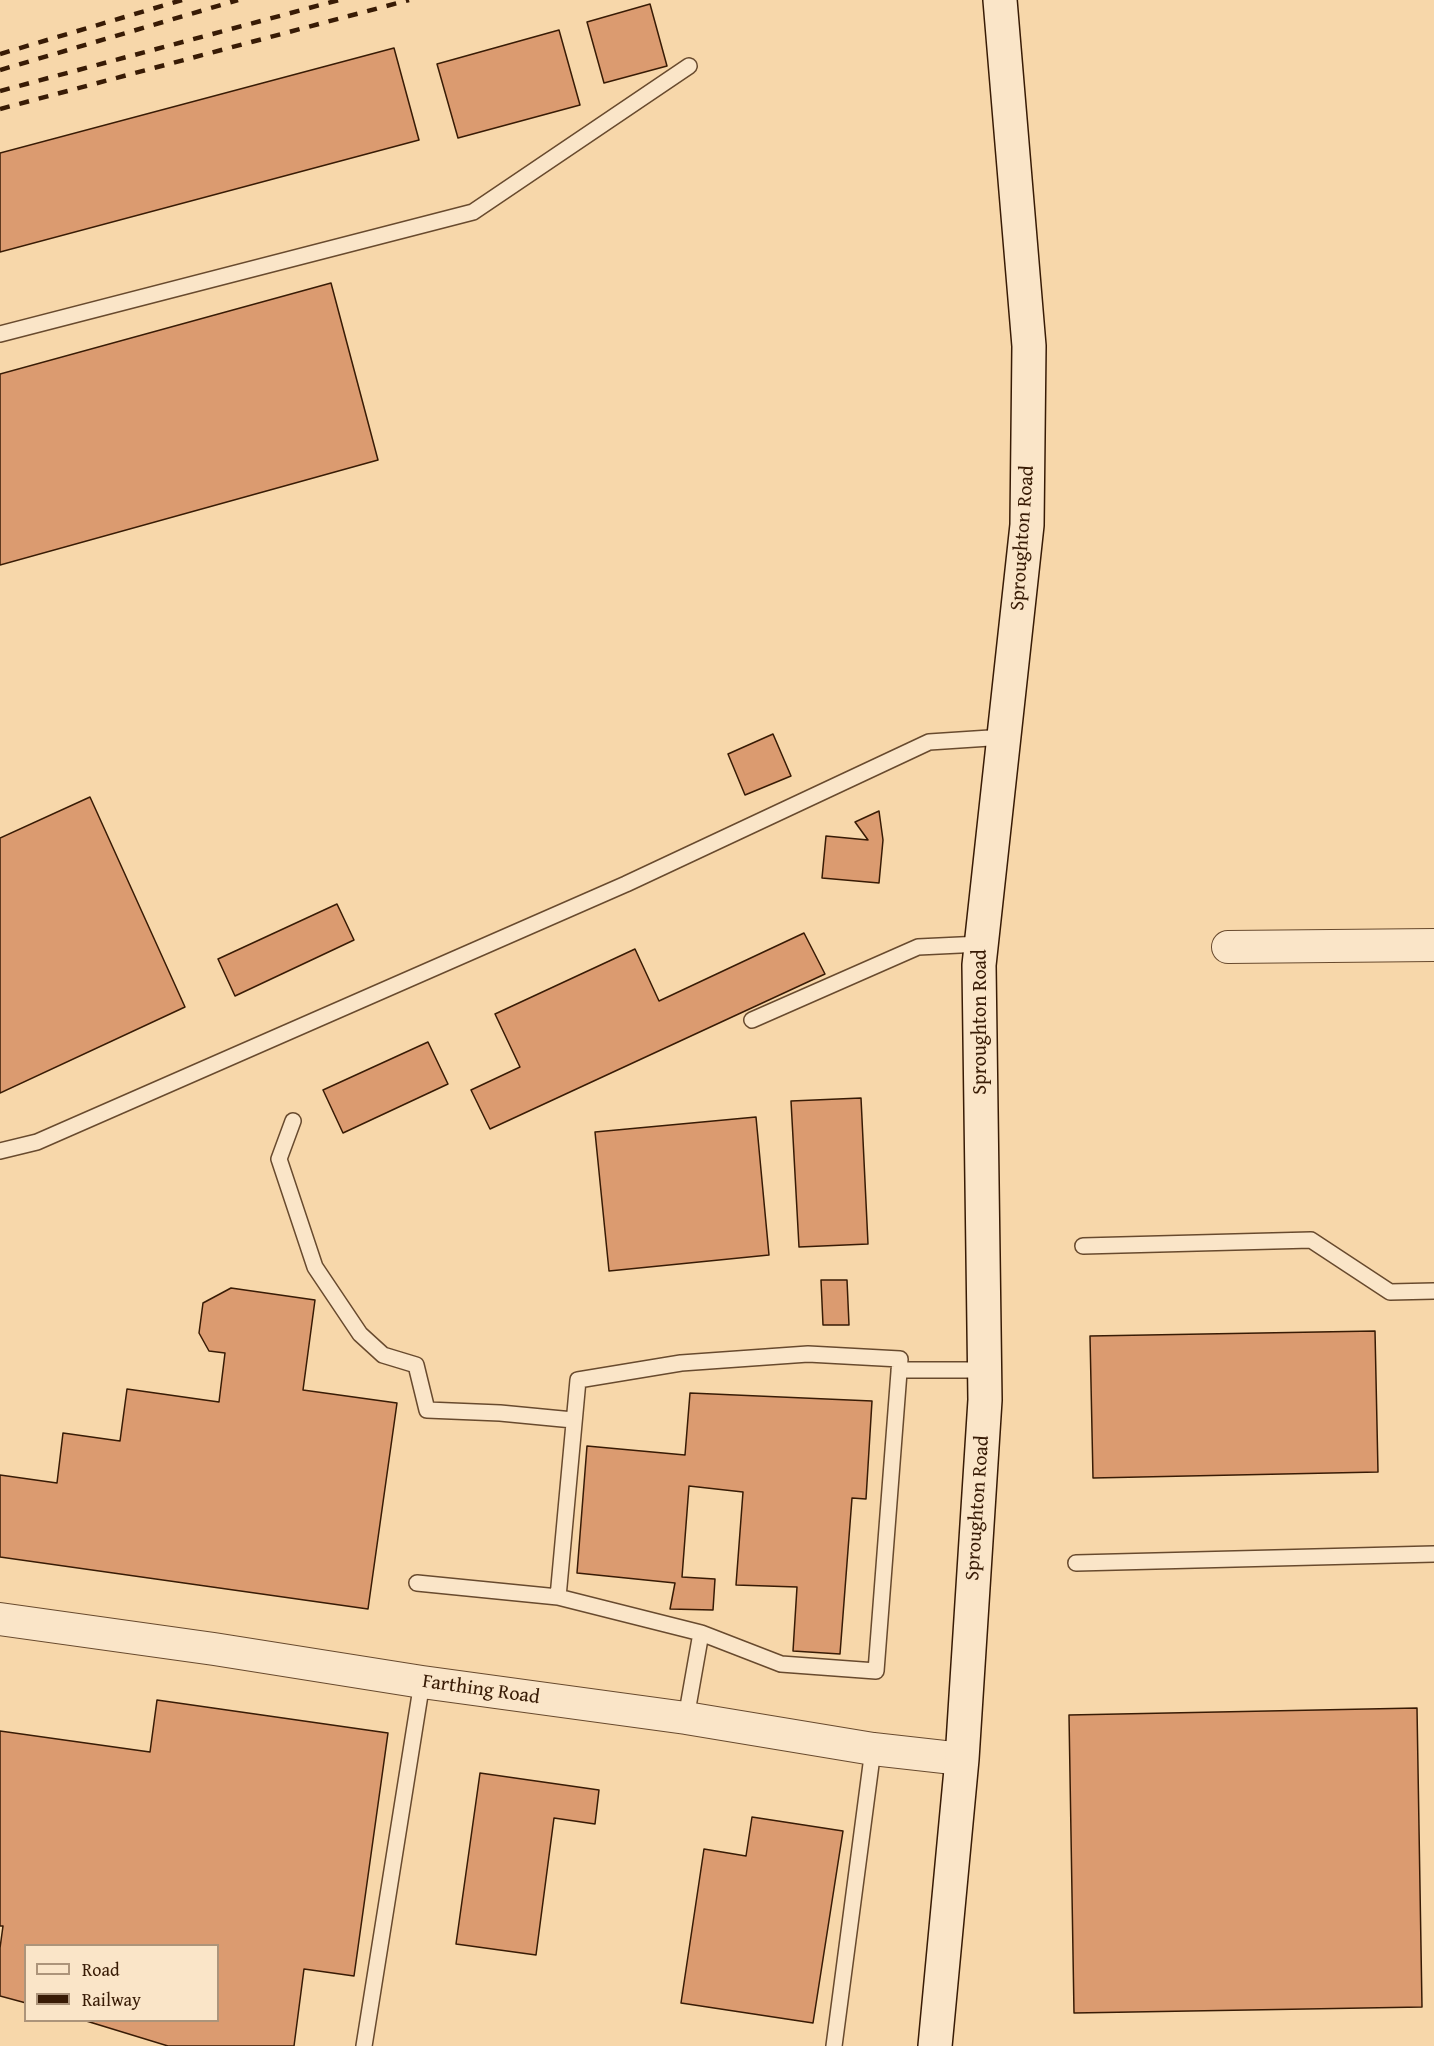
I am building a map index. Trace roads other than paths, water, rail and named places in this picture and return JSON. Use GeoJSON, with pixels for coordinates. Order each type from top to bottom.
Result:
{"type":"FeatureCollection","features":[{"type":"Feature","properties":{"kind":"street","name":"Sproughton Road"},"geometry":{"type":"LineString","coordinates":[[935,2046],[962,1759],[985,1400],[979,965],[1027,525],[1029,346],[1000,0]]}},
{"type":"Feature","properties":{"kind":"street"},"geometry":{"type":"LineString","coordinates":[[1228,947],[1434,945]]}},
{"type":"Feature","properties":{"kind":"street","name":"Farthing Road"},"geometry":{"type":"LineString","coordinates":[[0,1619],[214,1649],[422,1682],[687,1718],[873,1749],[962,1759]]}},
{"type":"Feature","properties":{"kind":"lane"},"geometry":{"type":"LineString","coordinates":[[0,333],[473,212],[689,66]]}},
{"type":"Feature","properties":{"kind":"lane"},"geometry":{"type":"LineString","coordinates":[[0,1151],[37,1142],[626,884],[929,742],[1005,737]]}},
{"type":"Feature","properties":{"kind":"lane"},"geometry":{"type":"LineString","coordinates":[[752,1020],[918,947],[981,944]]}},
{"type":"Feature","properties":{"kind":"lane"},"geometry":{"type":"LineString","coordinates":[[293,1121],[279,1159],[315,1267],[360,1334],[383,1355],[416,1365],[427,1410],[500,1413],[573,1420]]}},
{"type":"Feature","properties":{"kind":"lane"},"geometry":{"type":"LineString","coordinates":[[1083,1246],[1311,1240],[1390,1292],[1434,1291]]}},
{"type":"Feature","properties":{"kind":"lane"},"geometry":{"type":"LineString","coordinates":[[417,1583],[558,1597],[701,1633],[781,1664],[876,1671],[900,1359],[808,1354],[681,1363],[578,1380],[558,1597]]}},
{"type":"Feature","properties":{"kind":"lane"},"geometry":{"type":"LineString","coordinates":[[899,1370],[985,1370]]}},
{"type":"Feature","properties":{"kind":"lane"},"geometry":{"type":"LineString","coordinates":[[1076,1563],[1434,1554]]}},
{"type":"Feature","properties":{"kind":"lane"},"geometry":{"type":"LineString","coordinates":[[687,1718],[701,1633]]}},
{"type":"Feature","properties":{"kind":"lane"},"geometry":{"type":"LineString","coordinates":[[364,2046],[422,1682]]}},
{"type":"Feature","properties":{"kind":"lane"},"geometry":{"type":"LineString","coordinates":[[834,2046],[873,1749]]}},
{"type":"Feature","properties":{"kind":"railway"},"geometry":{"type":"LineString","coordinates":[[0,54],[182,0]]}},
{"type":"Feature","properties":{"kind":"railway"},"geometry":{"type":"LineString","coordinates":[[0,70],[238,0]]}},
{"type":"Feature","properties":{"kind":"railway"},"geometry":{"type":"LineString","coordinates":[[0,91],[339,0]]}},
{"type":"Feature","properties":{"kind":"railway"},"geometry":{"type":"LineString","coordinates":[[0,109],[409,0]]}}]}
